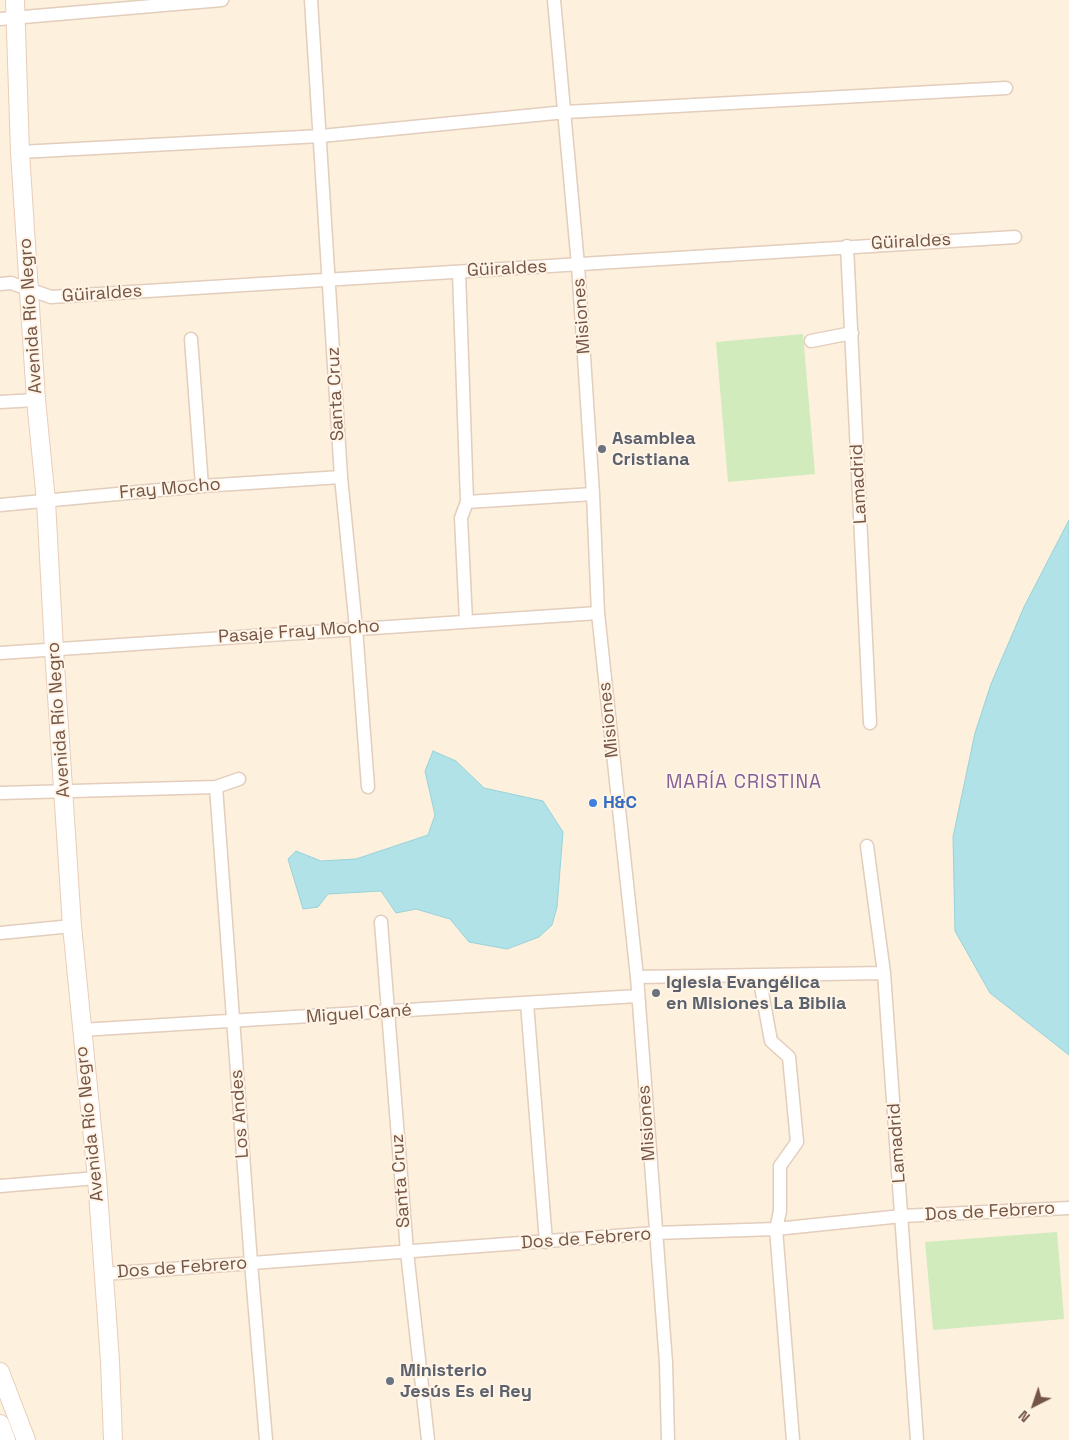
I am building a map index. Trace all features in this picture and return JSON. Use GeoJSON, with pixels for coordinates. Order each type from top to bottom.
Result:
{"type":"FeatureCollection","features":[{"type":"Feature","properties":{"kind":"street"},"geometry":{"type":"LineString","coordinates":[[10,12],[222,0]]}},
{"type":"Feature","properties":{"kind":"street","name":"Santa Cruz"},"geometry":{"type":"LineString","coordinates":[[311,0],[341,477],[356,628],[368,787]]}},
{"type":"Feature","properties":{"kind":"street","name":"Misiones"},"geometry":{"type":"LineString","coordinates":[[554,0],[566,112],[578,265],[593,494],[598,613],[637,977],[666,1363],[668,1440]]}},
{"type":"Feature","properties":{"kind":"street","name":"Avenida Río Negro"},"geometry":{"type":"LineString","coordinates":[[10,12],[36,400],[46,501],[72,926],[97,1178],[113,1440]]}},
{"type":"Feature","properties":{"kind":"street"},"geometry":{"type":"LineString","coordinates":[[20,152],[321,136],[566,112],[1006,88]]}},
{"type":"Feature","properties":{"kind":"street","name":"Güiraldes"},"geometry":{"type":"LineString","coordinates":[[0,284],[11,283],[51,297],[1015,237]]}},
{"type":"Feature","properties":{"kind":"street","name":"Lamadrid"},"geometry":{"type":"LineString","coordinates":[[847,246],[870,723]]}},
{"type":"Feature","properties":{"kind":"street"},"geometry":{"type":"LineString","coordinates":[[459,272],[467,502],[461,518],[466,621]]}},
{"type":"Feature","properties":{"kind":"street"},"geometry":{"type":"LineString","coordinates":[[811,341],[852,333]]}},
{"type":"Feature","properties":{"kind":"street"},"geometry":{"type":"LineString","coordinates":[[191,339],[202,486]]}},
{"type":"Feature","properties":{"kind":"street"},"geometry":{"type":"LineString","coordinates":[[0,402],[36,400]]}},
{"type":"Feature","properties":{"kind":"street","name":"Fray Mocho"},"geometry":{"type":"LineString","coordinates":[[0,505],[202,486],[341,477]]}},
{"type":"Feature","properties":{"kind":"street"},"geometry":{"type":"LineString","coordinates":[[467,502],[593,494]]}},
{"type":"Feature","properties":{"kind":"street","name":"Pasaje Fray Mocho"},"geometry":{"type":"LineString","coordinates":[[0,653],[598,613]]}},
{"type":"Feature","properties":{"kind":"street"},"geometry":{"type":"LineString","coordinates":[[0,793],[216,787],[238,779]]}},
{"type":"Feature","properties":{"kind":"street","name":"Los Andes"},"geometry":{"type":"LineString","coordinates":[[216,787],[266,1440]]}},
{"type":"Feature","properties":{"kind":"street","name":"Lamadrid"},"geometry":{"type":"LineString","coordinates":[[867,846],[884,973],[917,1440]]}},
{"type":"Feature","properties":{"kind":"street","name":"Santa Cruz"},"geometry":{"type":"LineString","coordinates":[[381,922],[407,1252],[428,1440]]}},
{"type":"Feature","properties":{"kind":"street"},"geometry":{"type":"LineString","coordinates":[[0,933],[72,926]]}},
{"type":"Feature","properties":{"kind":"street"},"geometry":{"type":"LineString","coordinates":[[637,977],[884,973]]}},
{"type":"Feature","properties":{"kind":"street"},"geometry":{"type":"LineString","coordinates":[[759,976],[771,1041],[789,1057],[797,1142],[780,1166],[780,1211],[776,1229],[793,1440]]}},
{"type":"Feature","properties":{"kind":"street","name":"Miguel Cané"},"geometry":{"type":"LineString","coordinates":[[81,1030],[233,1023],[637,996]]}},
{"type":"Feature","properties":{"kind":"street"},"geometry":{"type":"LineString","coordinates":[[527,1003],[546,1242]]}},
{"type":"Feature","properties":{"kind":"street"},"geometry":{"type":"LineString","coordinates":[[0,1186],[97,1178]]}},
{"type":"Feature","properties":{"kind":"street","name":"Dos de Febrero"},"geometry":{"type":"LineString","coordinates":[[104,1274],[656,1233],[776,1229],[902,1216],[1069,1208]]}},
{"type":"Feature","properties":{"kind":"street"},"geometry":{"type":"LineString","coordinates":[[0,1372],[23,1432],[2,1429]]}},
{"type":"Feature","properties":{"kind":"green space"},"geometry":{"type":"Polygon","coordinates":[[[803,334],[815,474],[728,482],[716,342],[803,334]]]}},
{"type":"Feature","properties":{"kind":"green space"},"geometry":{"type":"Polygon","coordinates":[[[1057,1232],[1064,1319],[933,1330],[925,1242],[1057,1232]]]}},
{"type":"Feature","properties":{"kind":"water"},"geometry":{"type":"Polygon","coordinates":[[[1069,520],[1069,1055],[990,993],[955,931],[953,837],[975,733],[991,684],[1024,607],[1069,520]]]}},
{"type":"Feature","properties":{"kind":"water"},"geometry":{"type":"Polygon","coordinates":[[[433,751],[456,761],[484,788],[543,801],[563,832],[557,907],[552,925],[539,937],[507,949],[469,942],[450,919],[416,909],[396,913],[381,891],[328,894],[318,907],[303,909],[288,859],[296,851],[321,861],[356,859],[428,835],[435,815],[425,771],[433,751]]]}},
{"type":"Feature","properties":{"kind":"place","name":"Asamblea Cristiana"},"geometry":{"type":"Point","coordinates":[602,449]}},
{"type":"Feature","properties":{"kind":"place","name":"H&C"},"geometry":{"type":"Point","coordinates":[593,803]}},
{"type":"Feature","properties":{"kind":"place","name":"Iglesia Evangélica en Misiones La Biblia"},"geometry":{"type":"Point","coordinates":[656,993]}},
{"type":"Feature","properties":{"kind":"place","name":"Ministerio Jesús Es el Rey"},"geometry":{"type":"Point","coordinates":[390,1381]}},
{"type":"Feature","properties":{"kind":"district","name":"MARÍA CRISTINA"},"geometry":{"type":"Point","coordinates":[744,783]}}]}
